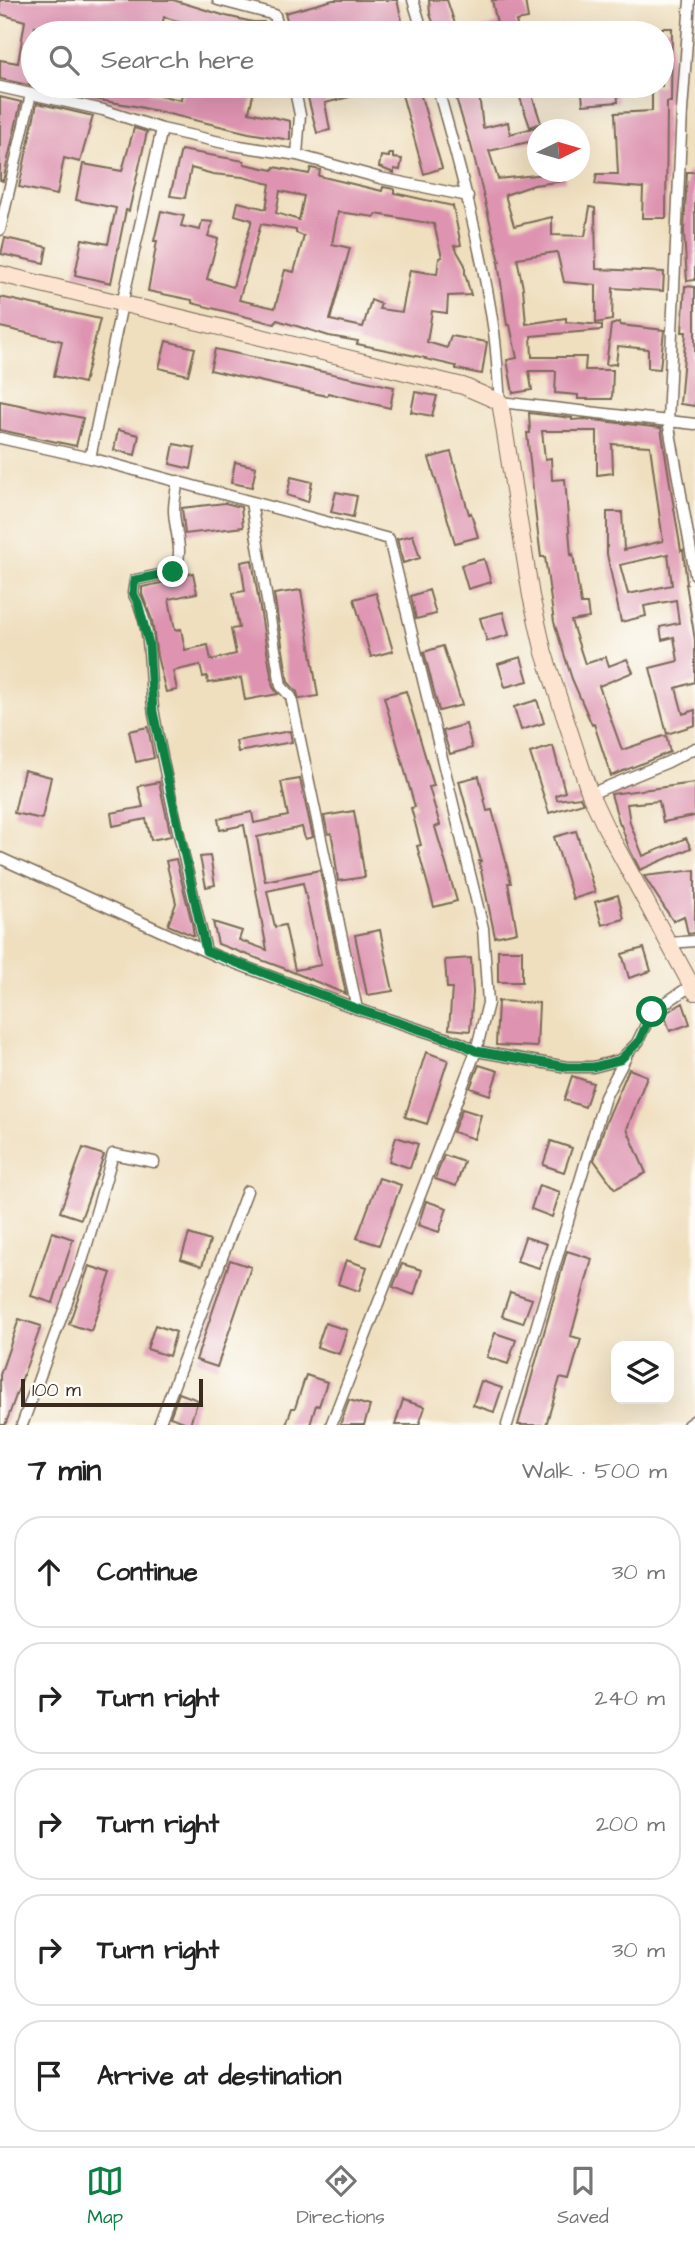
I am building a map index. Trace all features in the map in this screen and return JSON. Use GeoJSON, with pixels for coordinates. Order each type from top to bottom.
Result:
{"type":"FeatureCollection","features":[{"type":"Feature","properties":{"kind":"main road"},"geometry":{"type":"LineString","coordinates":[[0,274],[463,386],[500,402],[531,596],[544,653],[590,794],[694,989]]}},
{"type":"Feature","properties":{"kind":"street"},"geometry":{"type":"LineString","coordinates":[[218,0],[275,15],[276,21]]}},
{"type":"Feature","properties":{"kind":"street"},"geometry":{"type":"LineString","coordinates":[[413,0],[419,21]]}},
{"type":"Feature","properties":{"kind":"street"},"geometry":{"type":"LineString","coordinates":[[690,0],[681,124],[668,421],[695,574]]}},
{"type":"Feature","properties":{"kind":"street"},"geometry":{"type":"LineString","coordinates":[[0,87],[21,92]]}},
{"type":"Feature","properties":{"kind":"street"},"geometry":{"type":"LineString","coordinates":[[0,230],[30,98]]}},
{"type":"Feature","properties":{"kind":"street"},"geometry":{"type":"LineString","coordinates":[[49,98],[103,110],[162,129],[233,145],[297,155],[468,196]]}},
{"type":"Feature","properties":{"kind":"street"},"geometry":{"type":"LineString","coordinates":[[296,98],[300,115],[297,155]]}},
{"type":"Feature","properties":{"kind":"street"},"geometry":{"type":"LineString","coordinates":[[440,98],[468,196],[494,334],[500,402],[695,424]]}},
{"type":"Feature","properties":{"kind":"street"},"geometry":{"type":"LineString","coordinates":[[90,458],[162,129]]}},
{"type":"Feature","properties":{"kind":"street"},"geometry":{"type":"LineString","coordinates":[[0,438],[90,458],[389,539],[483,928],[488,1003],[476,1051],[331,1425]]}},
{"type":"Feature","properties":{"kind":"street"},"geometry":{"type":"LineString","coordinates":[[177,481],[174,510],[179,563],[173,572],[135,580],[133,593],[149,644],[153,712],[206,951]]}},
{"type":"Feature","properties":{"kind":"street"},"geometry":{"type":"LineString","coordinates":[[251,502],[281,686],[291,697],[357,1009]]}},
{"type":"Feature","properties":{"kind":"street"},"geometry":{"type":"LineString","coordinates":[[590,794],[695,748]]}},
{"type":"Feature","properties":{"kind":"street"},"geometry":{"type":"LineString","coordinates":[[0,858],[206,951],[357,1009],[461,1043],[476,1051],[567,1067],[593,1067],[620,1060],[639,1041]]}},
{"type":"Feature","properties":{"kind":"street"},"geometry":{"type":"LineString","coordinates":[[669,943],[695,941]]}},
{"type":"Feature","properties":{"kind":"street"},"geometry":{"type":"LineString","coordinates":[[507,1425],[605,1097],[622,1064],[639,1041],[652,1012],[694,989]]}},
{"type":"Feature","properties":{"kind":"street"},"geometry":{"type":"LineString","coordinates":[[22,1425],[83,1258],[113,1154],[154,1162]]}},
{"type":"Feature","properties":{"kind":"street"},"geometry":{"type":"LineString","coordinates":[[159,1425],[247,1191]]}},
{"type":"Feature","properties":{"kind":"street"},"geometry":{"type":"LineString","coordinates":[[688,1425],[695,1420]]}},
{"type":"Feature","properties":{"kind":"building"},"geometry":{"type":"Polygon","coordinates":[[[0,0],[173,0],[248,21],[178,21],[164,17],[163,21],[25,21],[0,14],[0,0]]]}},
{"type":"Feature","properties":{"kind":"building"},"geometry":{"type":"Polygon","coordinates":[[[333,0],[397,0],[402,21],[287,21],[285,13],[333,0]]]}},
{"type":"Feature","properties":{"kind":"building"},"geometry":{"type":"Polygon","coordinates":[[[429,0],[447,0],[454,21],[433,21],[429,0]]]}},
{"type":"Feature","properties":{"kind":"building"},"geometry":{"type":"Polygon","coordinates":[[[492,0],[525,0],[528,19],[496,21],[492,0]]]}},
{"type":"Feature","properties":{"kind":"building"},"geometry":{"type":"Polygon","coordinates":[[[21,45],[21,83],[0,79],[0,60],[18,63],[21,45]]]}},
{"type":"Feature","properties":{"kind":"building"},"geometry":{"type":"Polygon","coordinates":[[[0,97],[21,102],[3,181],[0,180],[0,97]]]}},
{"type":"Feature","properties":{"kind":"building"},"geometry":{"type":"Polygon","coordinates":[[[87,98],[252,98],[249,112],[290,121],[290,140],[249,133],[135,106],[87,98]]]}},
{"type":"Feature","properties":{"kind":"building"},"geometry":{"type":"Polygon","coordinates":[[[308,98],[345,98],[325,103],[330,130],[317,133],[308,98]]]}},
{"type":"Feature","properties":{"kind":"building"},"geometry":{"type":"Polygon","coordinates":[[[403,98],[422,98],[442,168],[424,174],[403,98]]]}},
{"type":"Feature","properties":{"kind":"building"},"geometry":{"type":"Polygon","coordinates":[[[456,98],[479,98],[483,128],[508,122],[510,134],[527,130],[527,142],[489,151],[498,179],[527,176],[527,182],[557,182],[534,185],[505,195],[514,226],[552,217],[552,235],[585,236],[590,207],[595,208],[596,269],[664,272],[663,291],[613,288],[612,320],[596,323],[596,285],[564,282],[557,252],[517,258],[526,324],[566,318],[566,322],[602,325],[602,330],[531,336],[532,357],[586,357],[585,370],[613,370],[612,399],[578,399],[578,395],[555,393],[556,371],[529,371],[532,390],[513,393],[507,360],[517,358],[510,325],[507,325],[500,262],[470,141],[456,98]]]}},
{"type":"Feature","properties":{"kind":"building"},"geometry":{"type":"Polygon","coordinates":[[[520,98],[533,98],[540,119],[527,119],[520,98]]]}},
{"type":"Feature","properties":{"kind":"building"},"geometry":{"type":"Polygon","coordinates":[[[582,98],[618,98],[618,102],[583,105],[582,98]]]}},
{"type":"Feature","properties":{"kind":"building"},"geometry":{"type":"Polygon","coordinates":[[[652,98],[671,98],[671,102],[667,102],[666,218],[642,218],[643,188],[595,184],[597,174],[618,174],[615,113],[652,111],[652,98]]]}},
{"type":"Feature","properties":{"kind":"building"},"geometry":{"type":"Polygon","coordinates":[[[37,103],[93,116],[80,162],[64,158],[57,195],[19,187],[37,103]]]}},
{"type":"Feature","properties":{"kind":"building"},"geometry":{"type":"Polygon","coordinates":[[[134,128],[147,132],[129,211],[126,210],[111,283],[75,275],[82,239],[108,244],[116,208],[76,200],[83,164],[122,171],[134,128]]]}},
{"type":"Feature","properties":{"kind":"building"},"geometry":{"type":"Polygon","coordinates":[[[181,150],[244,161],[244,164],[273,170],[274,167],[309,174],[311,168],[320,170],[319,176],[382,191],[383,187],[394,189],[394,193],[453,206],[461,245],[454,246],[465,265],[471,295],[448,296],[447,313],[432,311],[427,342],[447,348],[451,336],[487,342],[482,374],[456,369],[456,366],[426,358],[357,344],[358,341],[329,336],[277,320],[275,324],[192,303],[192,300],[148,291],[161,211],[184,216],[181,226],[200,230],[202,221],[213,222],[208,236],[218,239],[207,279],[233,287],[252,220],[235,215],[238,202],[266,209],[270,184],[191,168],[185,198],[170,196],[181,150]],[[280,191],[276,213],[299,220],[304,196],[280,191]],[[338,212],[332,244],[350,248],[330,320],[363,327],[371,300],[381,304],[379,309],[402,312],[410,270],[437,274],[439,258],[442,257],[434,224],[376,214],[375,217],[338,212]],[[261,224],[239,300],[275,308],[285,270],[294,272],[304,236],[296,233],[296,230],[261,224]]]}},
{"type":"Feature","properties":{"kind":"building"},"geometry":{"type":"Polygon","coordinates":[[[389,154],[393,154],[393,158],[402,159],[400,170],[394,169],[394,173],[379,167],[381,156],[389,157],[389,154]]]}},
{"type":"Feature","properties":{"kind":"building"},"geometry":{"type":"Polygon","coordinates":[[[687,172],[695,172],[695,280],[687,281],[684,232],[687,172]]]}},
{"type":"Feature","properties":{"kind":"building"},"geometry":{"type":"Polygon","coordinates":[[[5,238],[47,247],[44,263],[1,254],[5,238]]]}},
{"type":"Feature","properties":{"kind":"building"},"geometry":{"type":"Polygon","coordinates":[[[685,286],[695,287],[695,406],[680,404],[686,332],[682,332],[685,286]]]}},
{"type":"Feature","properties":{"kind":"building"},"geometry":{"type":"Polygon","coordinates":[[[0,297],[100,319],[84,383],[54,376],[62,341],[0,327],[0,297]]]}},
{"type":"Feature","properties":{"kind":"building"},"geometry":{"type":"Polygon","coordinates":[[[620,322],[620,325],[664,330],[660,369],[648,368],[648,349],[618,346],[616,364],[606,365],[611,325],[620,322]]]}},
{"type":"Feature","properties":{"kind":"building"},"geometry":{"type":"Polygon","coordinates":[[[166,341],[195,348],[188,375],[159,368],[166,341]]]}},
{"type":"Feature","properties":{"kind":"building"},"geometry":{"type":"Polygon","coordinates":[[[215,349],[394,387],[390,408],[210,370],[215,349]]]}},
{"type":"Feature","properties":{"kind":"building"},"geometry":{"type":"Polygon","coordinates":[[[415,392],[437,396],[432,416],[411,412],[415,392]]]}},
{"type":"Feature","properties":{"kind":"building"},"geometry":{"type":"Polygon","coordinates":[[[0,401],[83,418],[76,446],[0,430],[0,401]]]}},
{"type":"Feature","properties":{"kind":"building"},"geometry":{"type":"Polygon","coordinates":[[[529,413],[572,420],[585,419],[661,428],[681,551],[683,550],[695,640],[695,682],[676,688],[683,714],[695,710],[695,725],[667,734],[650,668],[678,661],[674,637],[662,640],[660,627],[679,623],[676,600],[644,606],[646,616],[621,622],[607,554],[607,512],[622,512],[624,550],[663,541],[650,446],[612,444],[613,473],[597,475],[597,431],[542,431],[545,459],[551,458],[552,480],[565,479],[571,555],[573,554],[581,604],[587,604],[589,618],[571,621],[585,664],[606,657],[609,666],[627,659],[633,672],[599,686],[622,750],[666,735],[670,752],[611,776],[594,724],[592,725],[572,679],[554,622],[545,557],[541,557],[536,518],[527,433],[530,433],[529,413]],[[668,554],[620,565],[628,594],[672,585],[668,554]]]}},
{"type":"Feature","properties":{"kind":"building"},"geometry":{"type":"Polygon","coordinates":[[[118,430],[139,435],[135,455],[114,450],[118,430]]]}},
{"type":"Feature","properties":{"kind":"building"},"geometry":{"type":"Polygon","coordinates":[[[174,444],[195,448],[191,469],[170,464],[174,444]]]}},
{"type":"Feature","properties":{"kind":"building"},"geometry":{"type":"Polygon","coordinates":[[[451,452],[478,537],[455,543],[429,458],[451,452]]]}},
{"type":"Feature","properties":{"kind":"building"},"geometry":{"type":"Polygon","coordinates":[[[235,462],[256,467],[252,487],[231,483],[235,462]]]}},
{"type":"Feature","properties":{"kind":"building"},"geometry":{"type":"Polygon","coordinates":[[[291,477],[312,482],[308,502],[287,495],[291,477]]]}},
{"type":"Feature","properties":{"kind":"building"},"geometry":{"type":"Polygon","coordinates":[[[336,492],[357,496],[353,517],[331,512],[336,492]]]}},
{"type":"Feature","properties":{"kind":"building"},"geometry":{"type":"Polygon","coordinates":[[[225,503],[241,507],[243,527],[185,534],[182,508],[225,503]]]}},
{"type":"Feature","properties":{"kind":"building"},"geometry":{"type":"Polygon","coordinates":[[[413,535],[420,558],[403,563],[397,539],[413,535]]]}},
{"type":"Feature","properties":{"kind":"building"},"geometry":{"type":"Polygon","coordinates":[[[484,559],[491,582],[468,589],[461,565],[484,559]]]}},
{"type":"Feature","properties":{"kind":"building"},"geometry":{"type":"Polygon","coordinates":[[[252,560],[273,687],[278,694],[245,700],[241,678],[208,683],[207,676],[203,677],[200,665],[173,671],[177,690],[166,692],[152,620],[142,587],[193,573],[197,593],[169,599],[175,630],[181,629],[185,650],[208,645],[211,660],[236,654],[231,629],[239,628],[233,593],[245,591],[241,562],[252,560]]]}},
{"type":"Feature","properties":{"kind":"building"},"geometry":{"type":"Polygon","coordinates":[[[301,590],[318,696],[299,699],[297,692],[288,682],[274,594],[301,590]]]}},
{"type":"Feature","properties":{"kind":"building"},"geometry":{"type":"Polygon","coordinates":[[[429,590],[436,614],[416,619],[411,596],[429,590]]]}},
{"type":"Feature","properties":{"kind":"building"},"geometry":{"type":"Polygon","coordinates":[[[376,593],[393,651],[371,657],[354,599],[376,593]]]}},
{"type":"Feature","properties":{"kind":"building"},"geometry":{"type":"Polygon","coordinates":[[[503,612],[509,635],[487,641],[480,618],[503,612]]]}},
{"type":"Feature","properties":{"kind":"building"},"geometry":{"type":"Polygon","coordinates":[[[443,646],[462,705],[439,711],[424,652],[443,646]]]}},
{"type":"Feature","properties":{"kind":"building"},"geometry":{"type":"Polygon","coordinates":[[[521,657],[528,681],[505,687],[498,664],[521,657]]]}},
{"type":"Feature","properties":{"kind":"building"},"geometry":{"type":"Polygon","coordinates":[[[406,691],[434,786],[429,787],[440,825],[435,827],[457,901],[434,907],[417,846],[421,845],[411,808],[415,807],[384,697],[406,691]]]}},
{"type":"Feature","properties":{"kind":"building"},"geometry":{"type":"Polygon","coordinates":[[[537,700],[544,723],[521,730],[514,707],[537,700]]]}},
{"type":"Feature","properties":{"kind":"building"},"geometry":{"type":"Polygon","coordinates":[[[466,724],[472,748],[450,754],[443,731],[466,724]]]}},
{"type":"Feature","properties":{"kind":"building"},"geometry":{"type":"Polygon","coordinates":[[[148,727],[154,758],[136,762],[129,731],[148,727]]]}},
{"type":"Feature","properties":{"kind":"building"},"geometry":{"type":"Polygon","coordinates":[[[290,731],[292,742],[238,752],[236,741],[290,731]]]}},
{"type":"Feature","properties":{"kind":"building"},"geometry":{"type":"Polygon","coordinates":[[[553,746],[565,792],[556,795],[557,800],[580,797],[583,803],[549,813],[530,753],[553,746]]]}},
{"type":"Feature","properties":{"kind":"building"},"geometry":{"type":"Polygon","coordinates":[[[24,770],[51,777],[42,819],[14,813],[24,770]]]}},
{"type":"Feature","properties":{"kind":"building"},"geometry":{"type":"Polygon","coordinates":[[[479,776],[487,811],[492,810],[502,845],[511,883],[508,883],[517,932],[495,937],[481,861],[459,781],[479,776]]]}},
{"type":"Feature","properties":{"kind":"building"},"geometry":{"type":"Polygon","coordinates":[[[300,779],[313,837],[305,839],[302,827],[257,837],[265,881],[320,870],[346,994],[218,944],[213,922],[242,931],[239,940],[267,950],[244,825],[220,830],[218,819],[252,812],[254,823],[288,816],[281,782],[300,779]],[[303,883],[267,891],[275,927],[285,925],[295,970],[321,965],[303,883]]]}},
{"type":"Feature","properties":{"kind":"building"},"geometry":{"type":"Polygon","coordinates":[[[159,782],[171,836],[151,840],[146,819],[113,826],[111,813],[143,807],[138,786],[159,782]]]}},
{"type":"Feature","properties":{"kind":"building"},"geometry":{"type":"Polygon","coordinates":[[[695,783],[695,816],[663,822],[659,801],[627,804],[630,823],[643,856],[686,838],[691,848],[640,870],[620,825],[611,794],[695,783]]]}},
{"type":"Feature","properties":{"kind":"building"},"geometry":{"type":"Polygon","coordinates":[[[354,811],[365,877],[338,881],[333,842],[331,833],[328,834],[324,816],[354,811]]]}},
{"type":"Feature","properties":{"kind":"building"},"geometry":{"type":"Polygon","coordinates":[[[576,831],[595,892],[573,899],[554,837],[576,831]]]}},
{"type":"Feature","properties":{"kind":"building"},"geometry":{"type":"Polygon","coordinates":[[[210,856],[215,885],[206,887],[200,857],[210,856]]]}},
{"type":"Feature","properties":{"kind":"building"},"geometry":{"type":"Polygon","coordinates":[[[176,859],[194,936],[168,925],[176,903],[166,861],[176,859]]]}},
{"type":"Feature","properties":{"kind":"building"},"geometry":{"type":"Polygon","coordinates":[[[695,870],[695,933],[688,934],[684,916],[673,921],[644,876],[695,870]]]}},
{"type":"Feature","properties":{"kind":"building"},"geometry":{"type":"Polygon","coordinates":[[[618,895],[624,919],[602,925],[595,902],[618,895]]]}},
{"type":"Feature","properties":{"kind":"building"},"geometry":{"type":"Polygon","coordinates":[[[380,930],[393,991],[367,995],[355,935],[380,930]]]}},
{"type":"Feature","properties":{"kind":"building"},"geometry":{"type":"Polygon","coordinates":[[[644,948],[651,971],[629,978],[622,954],[644,948]]]}},
{"type":"Feature","properties":{"kind":"building"},"geometry":{"type":"Polygon","coordinates":[[[498,950],[522,950],[522,982],[498,982],[498,950]]]}},
{"type":"Feature","properties":{"kind":"building"},"geometry":{"type":"Polygon","coordinates":[[[471,958],[473,993],[470,1031],[449,1029],[452,988],[447,988],[445,960],[471,958]]]}},
{"type":"Feature","properties":{"kind":"building"},"geometry":{"type":"Polygon","coordinates":[[[498,1001],[539,1003],[537,1047],[496,1045],[498,1001]]]}},
{"type":"Feature","properties":{"kind":"building"},"geometry":{"type":"Polygon","coordinates":[[[683,1003],[690,1024],[670,1031],[664,1014],[683,1003]]]}},
{"type":"Feature","properties":{"kind":"building"},"geometry":{"type":"Polygon","coordinates":[[[426,1052],[448,1060],[427,1124],[405,1117],[426,1052]]]}},
{"type":"Feature","properties":{"kind":"building"},"geometry":{"type":"Polygon","coordinates":[[[479,1065],[498,1071],[490,1095],[470,1088],[479,1065]]]}},
{"type":"Feature","properties":{"kind":"building"},"geometry":{"type":"Polygon","coordinates":[[[629,1069],[647,1076],[627,1129],[646,1173],[615,1189],[594,1160],[606,1122],[629,1069]]]}},
{"type":"Feature","properties":{"kind":"building"},"geometry":{"type":"Polygon","coordinates":[[[572,1076],[593,1083],[585,1107],[564,1100],[572,1076]]]}},
{"type":"Feature","properties":{"kind":"building"},"geometry":{"type":"Polygon","coordinates":[[[462,1109],[481,1115],[474,1139],[453,1132],[462,1109]]]}},
{"type":"Feature","properties":{"kind":"building"},"geometry":{"type":"Polygon","coordinates":[[[396,1137],[418,1144],[410,1168],[389,1161],[396,1137]]]}},
{"type":"Feature","properties":{"kind":"building"},"geometry":{"type":"Polygon","coordinates":[[[551,1141],[572,1148],[564,1172],[543,1165],[551,1141]]]}},
{"type":"Feature","properties":{"kind":"building"},"geometry":{"type":"Polygon","coordinates":[[[83,1148],[104,1155],[81,1219],[60,1212],[83,1148]]]}},
{"type":"Feature","properties":{"kind":"building"},"geometry":{"type":"Polygon","coordinates":[[[444,1155],[464,1162],[456,1186],[435,1179],[444,1155]]]}},
{"type":"Feature","properties":{"kind":"building"},"geometry":{"type":"Polygon","coordinates":[[[379,1178],[401,1185],[379,1245],[357,1238],[379,1178]]]}},
{"type":"Feature","properties":{"kind":"building"},"geometry":{"type":"Polygon","coordinates":[[[539,1185],[560,1192],[552,1217],[531,1209],[539,1185]]]}},
{"type":"Feature","properties":{"kind":"building"},"geometry":{"type":"Polygon","coordinates":[[[426,1201],[447,1208],[439,1232],[418,1225],[426,1201]]]}},
{"type":"Feature","properties":{"kind":"building"},"geometry":{"type":"Polygon","coordinates":[[[52,1232],[73,1239],[53,1303],[31,1296],[52,1232]]]}},
{"type":"Feature","properties":{"kind":"building"},"geometry":{"type":"Polygon","coordinates":[[[189,1234],[210,1241],[202,1266],[181,1259],[189,1234]]]}},
{"type":"Feature","properties":{"kind":"building"},"geometry":{"type":"Polygon","coordinates":[[[525,1237],[547,1244],[539,1268],[517,1261],[525,1237]]]}},
{"type":"Feature","properties":{"kind":"building"},"geometry":{"type":"Polygon","coordinates":[[[567,1251],[592,1259],[571,1336],[581,1339],[569,1380],[560,1378],[546,1425],[518,1425],[567,1251]]]}},
{"type":"Feature","properties":{"kind":"building"},"geometry":{"type":"Polygon","coordinates":[[[230,1260],[251,1267],[217,1367],[196,1360],[230,1260]]]}},
{"type":"Feature","properties":{"kind":"building"},"geometry":{"type":"Polygon","coordinates":[[[346,1260],[367,1267],[359,1291],[338,1284],[346,1260]]]}},
{"type":"Feature","properties":{"kind":"building"},"geometry":{"type":"Polygon","coordinates":[[[402,1264],[422,1270],[414,1295],[393,1287],[402,1264]]]}},
{"type":"Feature","properties":{"kind":"building"},"geometry":{"type":"Polygon","coordinates":[[[89,1266],[111,1273],[91,1331],[69,1324],[89,1266]]]}},
{"type":"Feature","properties":{"kind":"building"},"geometry":{"type":"Polygon","coordinates":[[[510,1292],[532,1299],[523,1323],[502,1316],[510,1292]]]}},
{"type":"Feature","properties":{"kind":"building"},"geometry":{"type":"Polygon","coordinates":[[[19,1319],[41,1326],[5,1425],[0,1425],[0,1375],[19,1319]]]}},
{"type":"Feature","properties":{"kind":"building"},"geometry":{"type":"Polygon","coordinates":[[[325,1323],[347,1330],[339,1354],[317,1347],[325,1323]]]}},
{"type":"Feature","properties":{"kind":"building"},"geometry":{"type":"Polygon","coordinates":[[[155,1325],[176,1332],[169,1356],[147,1349],[155,1325]]]}},
{"type":"Feature","properties":{"kind":"building"},"geometry":{"type":"Polygon","coordinates":[[[495,1333],[516,1340],[508,1364],[487,1357],[495,1333]]]}},
{"type":"Feature","properties":{"kind":"building"},"geometry":{"type":"Polygon","coordinates":[[[306,1375],[327,1382],[319,1406],[316,1405],[310,1425],[286,1425],[292,1408],[295,1408],[306,1375]]]}},
{"type":"Feature","properties":{"kind":"building"},"geometry":{"type":"Polygon","coordinates":[[[481,1381],[502,1388],[494,1412],[473,1405],[481,1381]]]}},
{"type":"Feature","properties":{"kind":"building"},"geometry":{"type":"Polygon","coordinates":[[[179,1393],[198,1400],[190,1424],[170,1417],[179,1393]]]}},
{"type":"Feature","properties":{"kind":"building"},"geometry":{"type":"Polygon","coordinates":[[[349,1400],[370,1406],[364,1425],[340,1425],[349,1400]]]}},
{"type":"Feature","properties":{"kind":"building"},"geometry":{"type":"Polygon","coordinates":[[[403,1400],[425,1407],[419,1425],[395,1425],[403,1400]]]}},
{"type":"Feature","properties":{"kind":"route"},"geometry":{"type":"LineString","coordinates":[[173,572],[135,580],[133,593],[149,644],[153,712],[206,951],[363,1011],[461,1043],[476,1051],[567,1067],[593,1067],[620,1060],[639,1041],[652,1012]]}}]}
